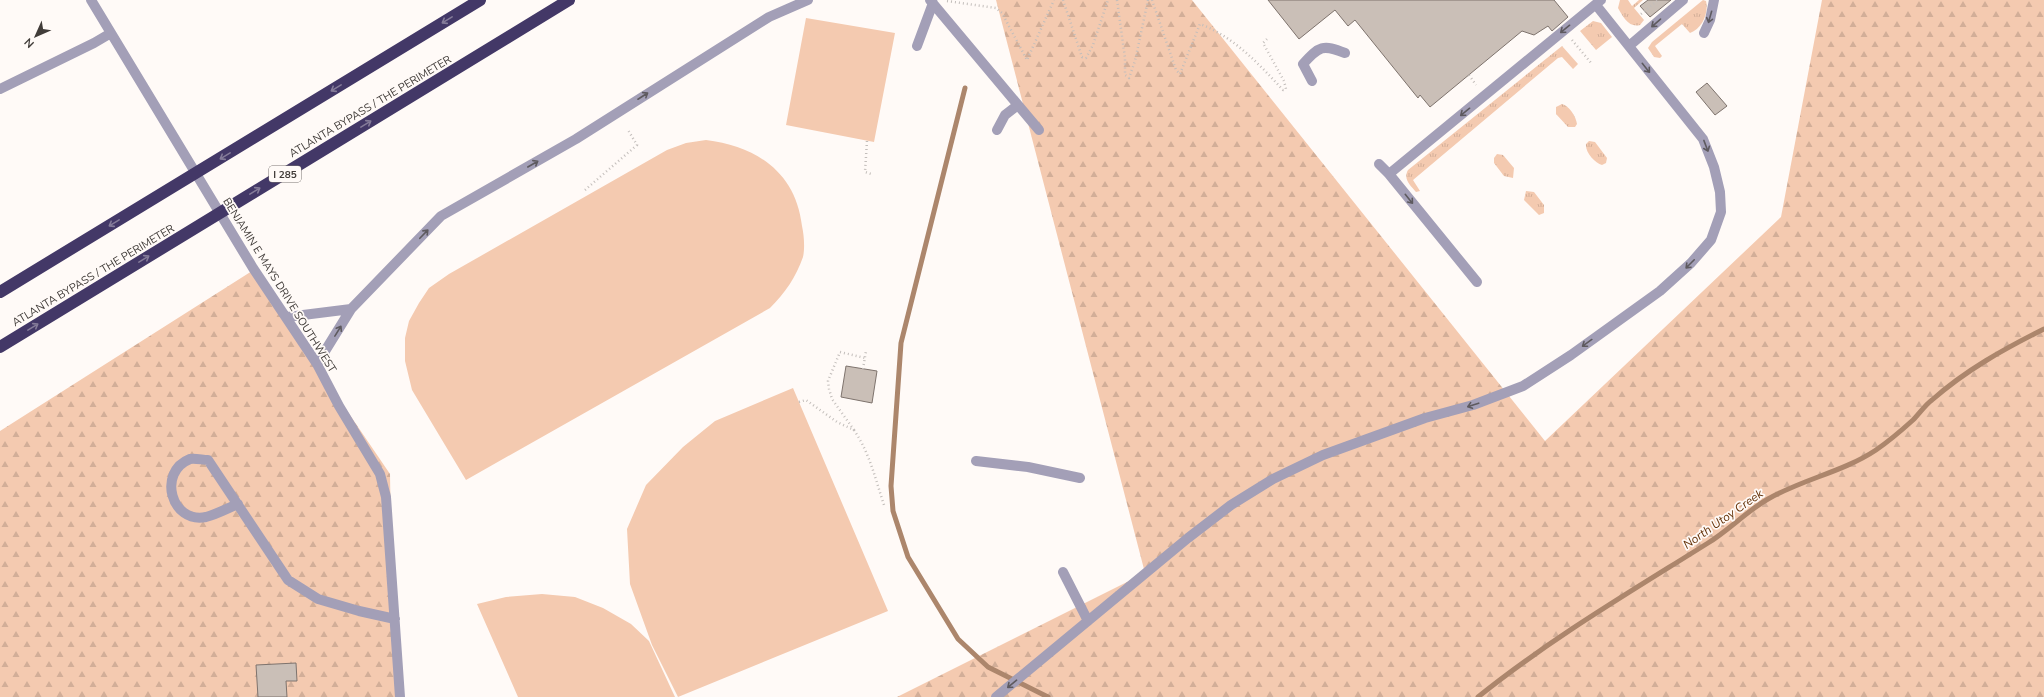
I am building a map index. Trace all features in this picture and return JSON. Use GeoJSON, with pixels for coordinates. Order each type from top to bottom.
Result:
{"type":"FeatureCollection","features":[{"type":"Feature","properties":{"kind":"highway"},"geometry":{"type":"LineString","coordinates":[[0,292],[480,0]]}},
{"type":"Feature","properties":{"kind":"highway","name":"ATLANTA BYPASS / THE PERIMETER"},"geometry":{"type":"LineString","coordinates":[[0,347],[569,0]]}},
{"type":"Feature","properties":{"kind":"street","name":"BENJAMIN E MAYS DRIVE SOUTHWEST"},"geometry":{"type":"LineString","coordinates":[[91,0],[253,268],[317,364],[339,406],[380,474],[386,497],[400,697]]}},
{"type":"Feature","properties":{"kind":"street"},"geometry":{"type":"LineString","coordinates":[[317,364],[351,309],[441,216],[576,139],[769,17],[808,0]]}},
{"type":"Feature","properties":{"kind":"street"},"geometry":{"type":"LineString","coordinates":[[1629,46],[1683,0]]}},
{"type":"Feature","properties":{"kind":"street"},"geometry":{"type":"LineString","coordinates":[[1704,32],[1710,20],[1714,0]]}},
{"type":"Feature","properties":{"kind":"street"},"geometry":{"type":"LineString","coordinates":[[917,46],[931,1]]}},
{"type":"Feature","properties":{"kind":"street"},"geometry":{"type":"LineString","coordinates":[[931,1],[1039,130]]}},
{"type":"Feature","properties":{"kind":"street"},"geometry":{"type":"LineString","coordinates":[[997,696],[1231,504],[1267,483],[1323,455],[1425,418],[1473,405],[1523,386],[1571,355],[1660,291],[1691,263],[1711,240],[1720,212],[1720,192],[1714,167],[1703,139],[1629,46],[1598,2],[1389,174]]}},
{"type":"Feature","properties":{"kind":"street"},"geometry":{"type":"LineString","coordinates":[[0,89],[94,43],[110,33]]}},
{"type":"Feature","properties":{"kind":"street"},"geometry":{"type":"LineString","coordinates":[[1312,82],[1303,64],[1315,50],[1330,47],[1345,54]]}},
{"type":"Feature","properties":{"kind":"street"},"geometry":{"type":"LineString","coordinates":[[997,130],[1005,115],[1018,105]]}},
{"type":"Feature","properties":{"kind":"street"},"geometry":{"type":"LineString","coordinates":[[1379,164],[1389,174],[1477,282]]}},
{"type":"Feature","properties":{"kind":"street"},"geometry":{"type":"LineString","coordinates":[[287,318],[351,309]]}},
{"type":"Feature","properties":{"kind":"street"},"geometry":{"type":"LineString","coordinates":[[238,504],[205,517],[187,515],[174,502],[171,480],[177,467],[191,459],[208,460],[238,504],[288,580],[318,599],[359,612],[395,619]]}},
{"type":"Feature","properties":{"kind":"street"},"geometry":{"type":"LineString","coordinates":[[976,460],[1028,467],[1080,478]]}},
{"type":"Feature","properties":{"kind":"street"},"geometry":{"type":"LineString","coordinates":[[1063,572],[1088,621]]}},
{"type":"Feature","properties":{"kind":"path"},"geometry":{"type":"LineString","coordinates":[[945,1],[996,8],[1002,13],[1027,60],[1054,0]]}},
{"type":"Feature","properties":{"kind":"path"},"geometry":{"type":"LineString","coordinates":[[1063,0],[1082,57],[1086,58],[1093,45],[1108,0]]}},
{"type":"Feature","properties":{"kind":"path"},"geometry":{"type":"LineString","coordinates":[[1117,0],[1125,58],[1125,75],[1129,78],[1135,61],[1148,0]]}},
{"type":"Feature","properties":{"kind":"path"},"geometry":{"type":"LineString","coordinates":[[1152,0],[1176,70],[1180,74],[1200,24],[1230,39],[1265,70],[1283,90],[1286,89],[1284,81],[1263,43],[1269,37]]}},
{"type":"Feature","properties":{"kind":"path"},"geometry":{"type":"LineString","coordinates":[[1641,14],[1658,0]]}},
{"type":"Feature","properties":{"kind":"path"},"geometry":{"type":"LineString","coordinates":[[1571,38],[1592,64]]}},
{"type":"Feature","properties":{"kind":"path"},"geometry":{"type":"LineString","coordinates":[[585,190],[637,145],[628,130]]}},
{"type":"Feature","properties":{"kind":"path"},"geometry":{"type":"LineString","coordinates":[[868,141],[865,172],[871,174]]}},
{"type":"Feature","properties":{"kind":"path"},"geometry":{"type":"LineString","coordinates":[[863,369],[866,351]]}},
{"type":"Feature","properties":{"kind":"path"},"geometry":{"type":"LineString","coordinates":[[865,358],[840,352],[828,381],[832,399],[864,445],[870,458],[884,506]]}},
{"type":"Feature","properties":{"kind":"path"},"geometry":{"type":"LineString","coordinates":[[799,402],[806,400],[837,422],[854,430]]}},
{"type":"Feature","properties":{"kind":"green space"},"geometry":{"type":"Polygon","coordinates":[[[996,0],[1192,0],[1545,441],[1781,217],[1822,0],[2044,0],[2044,697],[897,697],[1145,573],[996,0]]]}},
{"type":"Feature","properties":{"kind":"green space"},"geometry":{"type":"Polygon","coordinates":[[[1620,0],[1628,0],[1632,6],[1639,0],[1643,0],[1634,8],[1644,20],[1640,25],[1633,25],[1624,18],[1618,8],[1620,0]]]}},
{"type":"Feature","properties":{"kind":"green space"},"geometry":{"type":"Polygon","coordinates":[[[1703,0],[1706,1],[1707,6],[1704,20],[1698,28],[1690,33],[1682,24],[1655,46],[1662,56],[1660,58],[1654,57],[1648,48],[1652,42],[1703,0]]]}},
{"type":"Feature","properties":{"kind":"green space"},"geometry":{"type":"Polygon","coordinates":[[[806,18],[895,33],[874,142],[786,125],[806,18]]]}},
{"type":"Feature","properties":{"kind":"green space"},"geometry":{"type":"Polygon","coordinates":[[[1593,21],[1601,23],[1612,37],[1596,50],[1580,31],[1593,21]]]}},
{"type":"Feature","properties":{"kind":"green space"},"geometry":{"type":"Polygon","coordinates":[[[1562,46],[1578,64],[1573,69],[1562,57],[1558,58],[1413,180],[1420,191],[1416,192],[1407,179],[1406,176],[1408,170],[1562,46]]]}},
{"type":"Feature","properties":{"kind":"green space"},"geometry":{"type":"Polygon","coordinates":[[[1562,104],[1570,109],[1574,115],[1577,124],[1575,127],[1568,127],[1556,114],[1556,107],[1562,104]]]}},
{"type":"Feature","properties":{"kind":"green space"},"geometry":{"type":"Polygon","coordinates":[[[706,140],[725,143],[757,156],[771,165],[792,191],[798,207],[803,233],[804,250],[803,257],[797,271],[785,291],[770,308],[466,480],[412,390],[405,361],[405,338],[409,321],[429,288],[449,274],[667,150],[686,143],[706,140]]]}},
{"type":"Feature","properties":{"kind":"green space"},"geometry":{"type":"Polygon","coordinates":[[[1589,141],[1595,142],[1607,158],[1606,163],[1602,165],[1591,157],[1586,147],[1586,144],[1589,141]]]}},
{"type":"Feature","properties":{"kind":"green space"},"geometry":{"type":"Polygon","coordinates":[[[1497,154],[1503,155],[1514,168],[1513,178],[1504,176],[1494,163],[1494,158],[1497,154]]]}},
{"type":"Feature","properties":{"kind":"green space"},"geometry":{"type":"Polygon","coordinates":[[[1526,191],[1534,192],[1544,205],[1544,213],[1539,215],[1524,200],[1526,191]]]}},
{"type":"Feature","properties":{"kind":"green space"},"geometry":{"type":"Polygon","coordinates":[[[252,271],[390,474],[392,592],[399,697],[0,697],[0,431],[252,271]]]}},
{"type":"Feature","properties":{"kind":"green space"},"geometry":{"type":"Polygon","coordinates":[[[793,388],[888,611],[678,697],[652,645],[630,584],[627,529],[646,485],[683,447],[715,421],[793,388]]]}},
{"type":"Feature","properties":{"kind":"green space"},"geometry":{"type":"Polygon","coordinates":[[[542,594],[575,597],[603,608],[631,624],[649,641],[675,697],[518,697],[477,604],[506,597],[542,594]]]}},
{"type":"Feature","properties":{"kind":"building"},"geometry":{"type":"Polygon","coordinates":[[[1268,0],[1554,0],[1568,17],[1552,31],[1548,26],[1534,35],[1522,31],[1430,107],[1420,95],[1418,98],[1355,20],[1348,26],[1335,10],[1299,39],[1268,0]]]}},
{"type":"Feature","properties":{"kind":"building"},"geometry":{"type":"Polygon","coordinates":[[[1648,0],[1671,0],[1650,17],[1640,6],[1648,0]]]}},
{"type":"Feature","properties":{"kind":"building"},"geometry":{"type":"Polygon","coordinates":[[[1707,83],[1727,106],[1715,115],[1696,92],[1707,83]]]}},
{"type":"Feature","properties":{"kind":"building"},"geometry":{"type":"Polygon","coordinates":[[[846,366],[877,371],[872,403],[841,397],[846,366]]]}},
{"type":"Feature","properties":{"kind":"building"},"geometry":{"type":"Polygon","coordinates":[[[296,663],[297,681],[286,681],[287,697],[258,697],[256,665],[296,663]]]}},
{"type":"Feature","properties":{"kind":"waterway"},"geometry":{"type":"LineString","coordinates":[[965,88],[901,343],[891,486],[893,511],[908,557],[958,639],[988,667],[1048,697]]}},
{"type":"Feature","properties":{"kind":"waterway","name":"North Utoy Creek"},"geometry":{"type":"LineString","coordinates":[[1478,697],[1533,655],[1716,538],[1768,499],[1795,486],[1837,470],[1876,450],[1904,428],[1929,402],[1958,379],[2000,352],[2044,329]]}}]}
